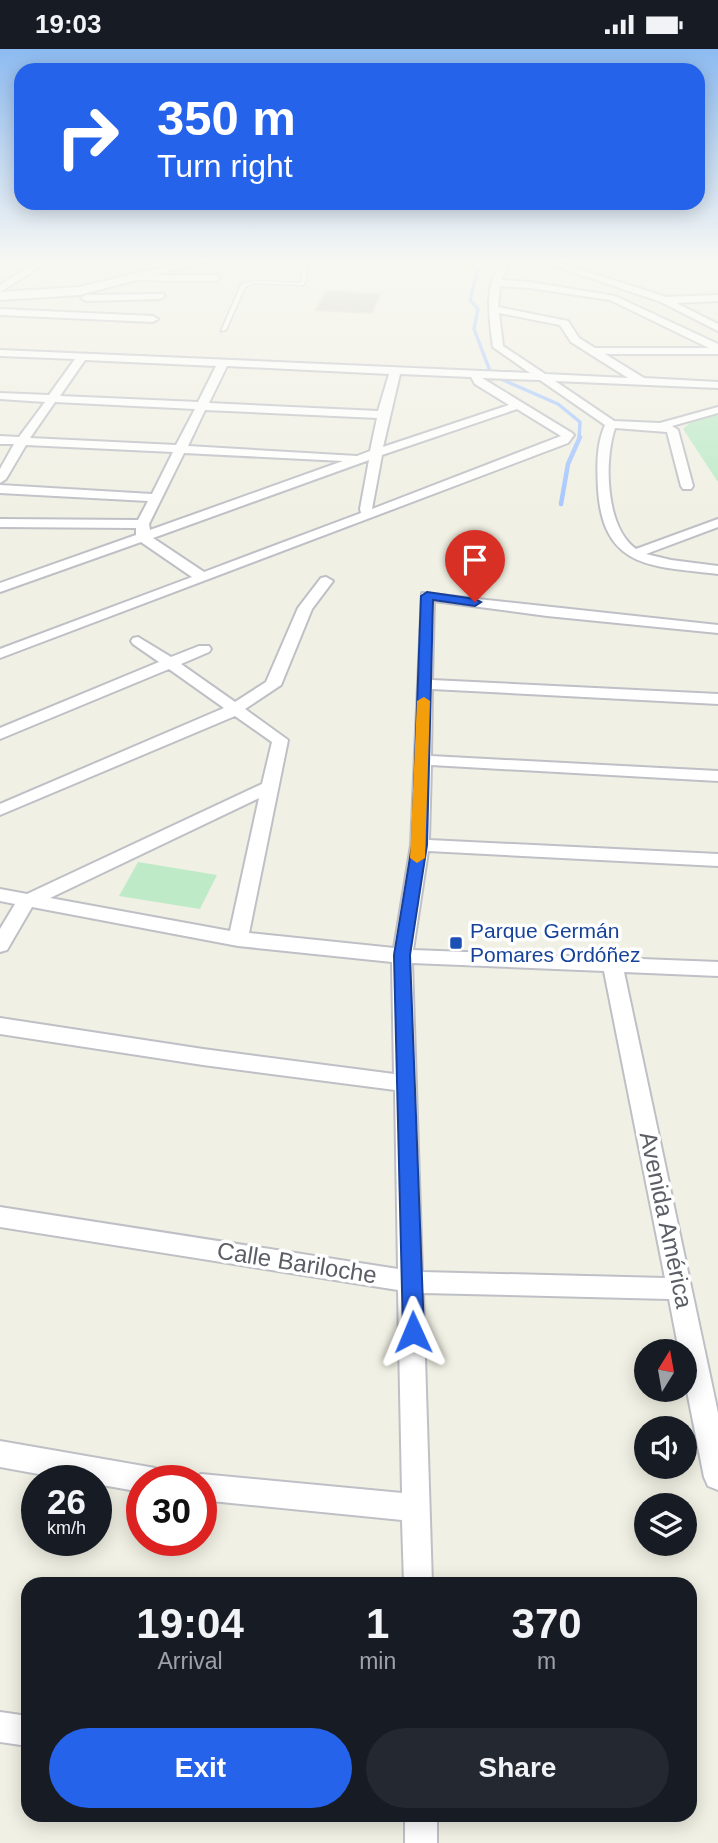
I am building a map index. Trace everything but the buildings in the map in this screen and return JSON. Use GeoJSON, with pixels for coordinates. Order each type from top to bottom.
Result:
{"type":"FeatureCollection","features":[{"type":"Feature","properties":{"kind":"street"},"geometry":{"type":"LineString","coordinates":[[498,345],[611,424],[660,426],[671,430],[687,486]]}},
{"type":"Feature","properties":{"kind":"street"},"geometry":{"type":"LineString","coordinates":[[583,345],[642,382]]}},
{"type":"Feature","properties":{"kind":"street"},"geometry":{"type":"LineString","coordinates":[[594,351],[718,350]]}},
{"type":"Feature","properties":{"kind":"street"},"geometry":{"type":"LineString","coordinates":[[0,353],[718,384]]}},
{"type":"Feature","properties":{"kind":"street"},"geometry":{"type":"LineString","coordinates":[[0,479],[22,441],[82,357]]}},
{"type":"Feature","properties":{"kind":"street"},"geometry":{"type":"LineString","coordinates":[[143,530],[156,498],[223,363]]}},
{"type":"Feature","properties":{"kind":"street"},"geometry":{"type":"LineString","coordinates":[[369,516],[366,509],[383,415],[396,371]]}},
{"type":"Feature","properties":{"kind":"street"},"geometry":{"type":"LineString","coordinates":[[1,653],[564,441],[568,435],[479,382],[475,375]]}},
{"type":"Feature","properties":{"kind":"street"},"geometry":{"type":"LineString","coordinates":[[0,396],[383,415]]}},
{"type":"Feature","properties":{"kind":"street"},"geometry":{"type":"LineString","coordinates":[[0,588],[143,530],[519,405]]}},
{"type":"Feature","properties":{"kind":"street"},"geometry":{"type":"LineString","coordinates":[[660,426],[718,410]]}},
{"type":"Feature","properties":{"kind":"street"},"geometry":{"type":"LineString","coordinates":[[611,424],[604,438],[604,507],[616,542],[633,554],[668,563],[718,570]]}},
{"type":"Feature","properties":{"kind":"street"},"geometry":{"type":"LineString","coordinates":[[0,440],[362,458]]}},
{"type":"Feature","properties":{"kind":"street"},"geometry":{"type":"LineString","coordinates":[[0,489],[156,498]]}},
{"type":"Feature","properties":{"kind":"street"},"geometry":{"type":"LineString","coordinates":[[0,523],[143,530],[203,578]]}},
{"type":"Feature","properties":{"kind":"street"},"geometry":{"type":"LineString","coordinates":[[633,554],[718,523]]}},
{"type":"Feature","properties":{"kind":"street"},"geometry":{"type":"LineString","coordinates":[[0,810],[234,709],[273,685],[305,608],[326,581]]}},
{"type":"Feature","properties":{"kind":"street"},"geometry":{"type":"LineString","coordinates":[[418,1577],[402,955],[419,845],[427,596],[547,612],[718,629]]}},
{"type":"Feature","properties":{"kind":"street"},"geometry":{"type":"LineString","coordinates":[[138,641],[279,740],[239,939]]}},
{"type":"Feature","properties":{"kind":"street"},"geometry":{"type":"LineString","coordinates":[[0,734],[204,649]]}},
{"type":"Feature","properties":{"kind":"street"},"geometry":{"type":"LineString","coordinates":[[425,684],[718,699]]}},
{"type":"Feature","properties":{"kind":"street"},"geometry":{"type":"LineString","coordinates":[[421,760],[718,776]]}},
{"type":"Feature","properties":{"kind":"street"},"geometry":{"type":"LineString","coordinates":[[0,946],[26,902],[271,786]]}},
{"type":"Feature","properties":{"kind":"street"},"geometry":{"type":"LineString","coordinates":[[419,845],[718,860]]}},
{"type":"Feature","properties":{"kind":"street"},"geometry":{"type":"LineString","coordinates":[[0,895],[26,902],[239,939],[402,955],[718,969]]}},
{"type":"Feature","properties":{"kind":"street","name":"Avenida América"},"geometry":{"type":"LineString","coordinates":[[612,963],[718,1477]]}},
{"type":"Feature","properties":{"kind":"street"},"geometry":{"type":"LineString","coordinates":[[0,1026],[203,1057],[404,1083]]}},
{"type":"Feature","properties":{"kind":"street","name":"Calle Bariloche"},"geometry":{"type":"LineString","coordinates":[[0,1217],[412,1282],[681,1289]]}},
{"type":"Feature","properties":{"kind":"street"},"geometry":{"type":"LineString","coordinates":[[0,1454],[126,1476]]}},
{"type":"Feature","properties":{"kind":"street"},"geometry":{"type":"LineString","coordinates":[[217,1489],[417,1508]]}},
{"type":"Feature","properties":{"kind":"street"},"geometry":{"type":"LineString","coordinates":[[0,1727],[21,1730]]}},
{"type":"Feature","properties":{"kind":"street"},"geometry":{"type":"LineString","coordinates":[[421,1822],[421,1843]]}},
{"type":"Feature","properties":{"kind":"green space"},"geometry":{"type":"Polygon","coordinates":[[[718,411],[718,482],[683,429],[698,416],[718,411]]]}},
{"type":"Feature","properties":{"kind":"green space"},"geometry":{"type":"Polygon","coordinates":[[[138,862],[217,875],[200,909],[119,896],[138,862]]]}},
{"type":"Feature","properties":{"kind":"waterway"},"geometry":{"type":"LineString","coordinates":[[480,345],[490,371],[501,379],[558,404],[580,422],[579,439]]}},
{"type":"Feature","properties":{"kind":"waterway"},"geometry":{"type":"LineString","coordinates":[[561,504],[568,464],[580,437]]}},
{"type":"Feature","properties":{"kind":"slow traffic"},"geometry":{"type":"LineString","coordinates":[[417,858],[424,701]]}},
{"type":"Feature","properties":{"kind":"place","name":"Parque Germán Pomares Ordóñez"},"geometry":{"type":"Point","coordinates":[456,943]}},
{"type":"Feature","properties":{"kind":"route"},"geometry":{"type":"LineString","coordinates":[[413,1332],[402,955],[419,845],[427,596],[475,602]]}}]}
